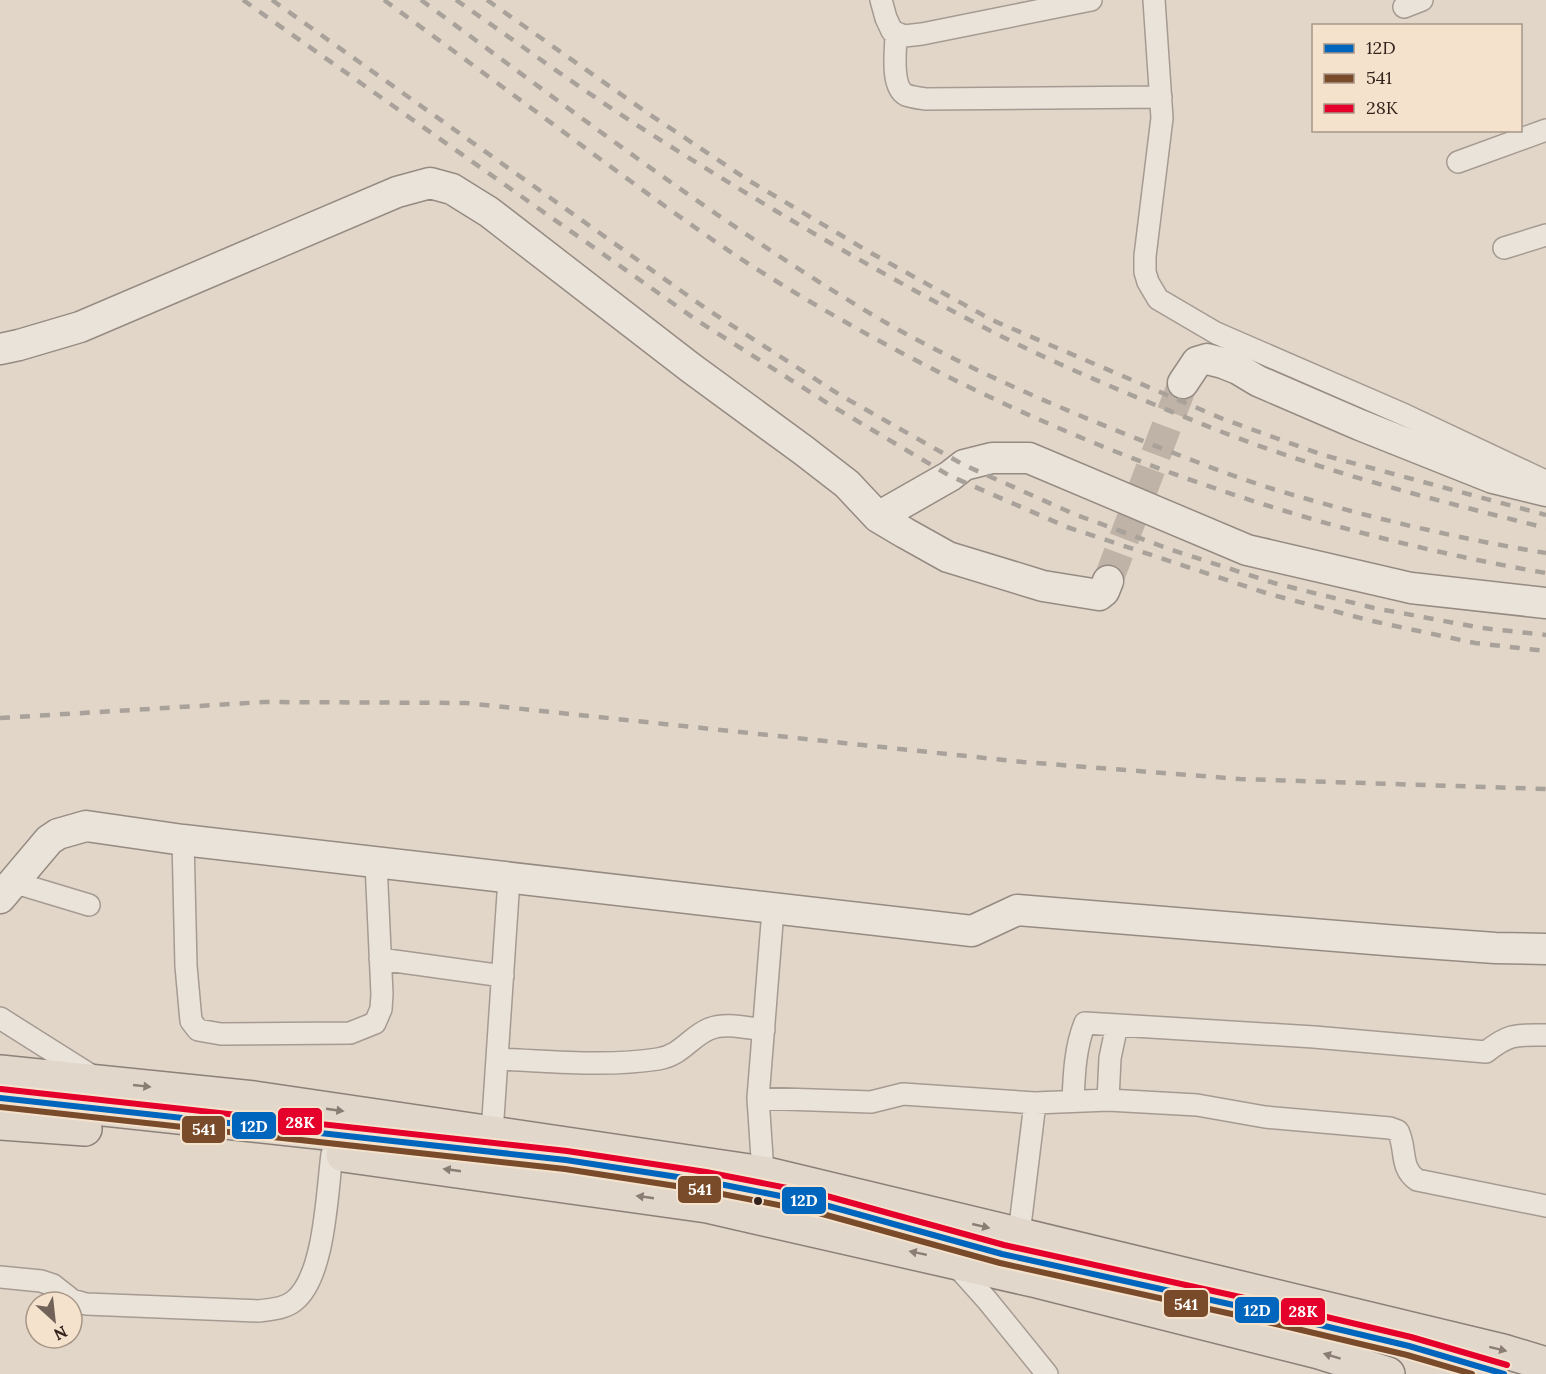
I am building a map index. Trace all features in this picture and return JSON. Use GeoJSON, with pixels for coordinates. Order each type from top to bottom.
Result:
{"type":"FeatureCollection","features":[{"type":"Feature","properties":{"kind":"main road"},"geometry":{"type":"LineString","coordinates":[[0,1072],[254,1098],[763,1173],[1503,1351],[1546,1364]]}},
{"type":"Feature","properties":{"kind":"main road"},"geometry":{"type":"LineString","coordinates":[[0,1098],[543,1157],[704,1181],[821,1204],[1002,1254],[1398,1343],[1504,1374]]}},
{"type":"Feature","properties":{"kind":"main road"},"geometry":{"type":"LineString","coordinates":[[0,1123],[207,1138],[707,1206],[952,1261],[1319,1352],[1388,1374]]}},
{"type":"Feature","properties":{"kind":"street"},"geometry":{"type":"LineString","coordinates":[[881,0],[888,25],[896,34],[895,76],[901,91],[907,96],[925,99],[1161,97]]}},
{"type":"Feature","properties":{"kind":"street"},"geometry":{"type":"LineString","coordinates":[[896,34],[922,34],[1091,0]]}},
{"type":"Feature","properties":{"kind":"street"},"geometry":{"type":"LineString","coordinates":[[1154,0],[1162,117],[1145,272],[1158,299],[1216,333],[1405,415],[1546,482]]}},
{"type":"Feature","properties":{"kind":"street"},"geometry":{"type":"LineString","coordinates":[[1458,162],[1546,130]]}},
{"type":"Feature","properties":{"kind":"street"},"geometry":{"type":"LineString","coordinates":[[0,349],[80,327],[397,192],[430,183],[452,189],[489,212],[667,350],[847,484],[878,517],[948,557],[1043,586],[1099,595],[1104,591],[1108,581]]}},
{"type":"Feature","properties":{"kind":"street"},"geometry":{"type":"LineString","coordinates":[[1504,248],[1546,235]]}},
{"type":"Feature","properties":{"kind":"street"},"geometry":{"type":"LineString","coordinates":[[1183,383],[1197,362],[1207,359],[1223,363],[1258,381],[1360,425],[1482,474],[1546,491]]}},
{"type":"Feature","properties":{"kind":"street"},"geometry":{"type":"LineString","coordinates":[[878,517],[950,476],[964,465],[992,458],[1029,458],[1246,550],[1411,588],[1546,603]]}},
{"type":"Feature","properties":{"kind":"street"},"geometry":{"type":"LineString","coordinates":[[7,889],[49,840],[74,828],[86,826],[183,840],[509,879],[972,931],[1017,910],[1495,948],[1546,949]]}},
{"type":"Feature","properties":{"kind":"street"},"geometry":{"type":"LineString","coordinates":[[183,840],[190,1021],[198,1030],[221,1034],[350,1033],[370,1027],[375,1023],[381,1009],[376,863]]}},
{"type":"Feature","properties":{"kind":"street"},"geometry":{"type":"LineString","coordinates":[[492,1132],[509,879]]}},
{"type":"Feature","properties":{"kind":"street"},"geometry":{"type":"LineString","coordinates":[[7,889],[26,886],[89,905]]}},
{"type":"Feature","properties":{"kind":"street"},"geometry":{"type":"LineString","coordinates":[[763,1173],[758,1098],[773,910]]}},
{"type":"Feature","properties":{"kind":"street"},"geometry":{"type":"LineString","coordinates":[[380,958],[503,976]]}},
{"type":"Feature","properties":{"kind":"street"},"geometry":{"type":"LineString","coordinates":[[0,1018],[101,1081]]}},
{"type":"Feature","properties":{"kind":"street"},"geometry":{"type":"LineString","coordinates":[[1073,1101],[1075,1072],[1085,1023],[1314,1037],[1486,1052],[1500,1041],[1513,1035],[1546,1035]]}},
{"type":"Feature","properties":{"kind":"street"},"geometry":{"type":"LineString","coordinates":[[1108,1100],[1110,1058],[1117,1025]]}},
{"type":"Feature","properties":{"kind":"street"},"geometry":{"type":"LineString","coordinates":[[497,1059],[635,1062],[662,1059],[678,1052],[710,1029],[727,1026],[764,1030]]}},
{"type":"Feature","properties":{"kind":"street"},"geometry":{"type":"LineString","coordinates":[[758,1098],[871,1102],[903,1094],[1035,1103],[1108,1100],[1197,1105],[1265,1117],[1390,1128],[1398,1131],[1402,1138],[1405,1164],[1409,1174],[1417,1180],[1546,1206]]}},
{"type":"Feature","properties":{"kind":"street"},"geometry":{"type":"LineString","coordinates":[[1019,1234],[1035,1103]]}},
{"type":"Feature","properties":{"kind":"street"},"geometry":{"type":"LineString","coordinates":[[0,1277],[41,1281],[52,1285],[72,1300],[86,1304],[259,1311],[285,1307],[302,1293],[314,1273],[321,1243],[332,1154]]}},
{"type":"Feature","properties":{"kind":"street"},"geometry":{"type":"LineString","coordinates":[[952,1261],[1047,1374]]}},
{"type":"Feature","properties":{"kind":"tunnel"},"geometry":{"type":"LineString","coordinates":[[1108,581],[1183,383]]}},
{"type":"Feature","properties":{"kind":"railway"},"geometry":{"type":"LineString","coordinates":[[243,0],[698,321],[832,406],[950,476],[1067,527],[1269,594],[1372,621],[1475,643],[1546,651]]}},
{"type":"Feature","properties":{"kind":"railway"},"geometry":{"type":"LineString","coordinates":[[272,0],[708,310],[840,395],[964,465],[1074,514],[1172,550],[1274,583],[1374,608],[1482,628],[1546,635]]}},
{"type":"Feature","properties":{"kind":"railway"},"geometry":{"type":"LineString","coordinates":[[384,0],[700,231],[763,273],[854,327],[948,376],[1043,421],[1140,461],[1239,497],[1340,527],[1442,552],[1546,573]]}},
{"type":"Feature","properties":{"kind":"railway"},"geometry":{"type":"LineString","coordinates":[[421,0],[645,164],[759,243],[876,317],[969,366],[1130,436],[1273,489],[1409,526],[1546,553]]}},
{"type":"Feature","properties":{"kind":"railway"},"geometry":{"type":"LineString","coordinates":[[456,0],[572,82],[727,182],[899,282],[1015,343],[1130,394],[1257,445],[1380,484],[1546,528]]}},
{"type":"Feature","properties":{"kind":"railway"},"geometry":{"type":"LineString","coordinates":[[487,0],[649,114],[748,180],[871,253],[992,320],[1223,419],[1323,455],[1546,515]]}},
{"type":"Feature","properties":{"kind":"railway"},"geometry":{"type":"LineString","coordinates":[[0,718],[264,702],[466,703],[1023,762],[1240,779],[1546,789]]}},
{"type":"Feature","properties":{"kind":"transit line","name":"28K"},"geometry":{"type":"LineString","coordinates":[[1,1089],[567,1151],[706,1172],[823,1195],[1004,1245],[1411,1337],[1507,1365]]}},
{"type":"Feature","properties":{"kind":"transit line","name":"12D"},"geometry":{"type":"LineString","coordinates":[[0,1098],[566,1160],[704,1181],[821,1204],[1002,1254],[1409,1346],[1504,1374]]}},
{"type":"Feature","properties":{"kind":"transit line","name":"541"},"geometry":{"type":"LineString","coordinates":[[0,1107],[565,1169],[702,1190],[819,1213],[1000,1263],[1259,1320],[1407,1355],[1472,1374]]}}]}
